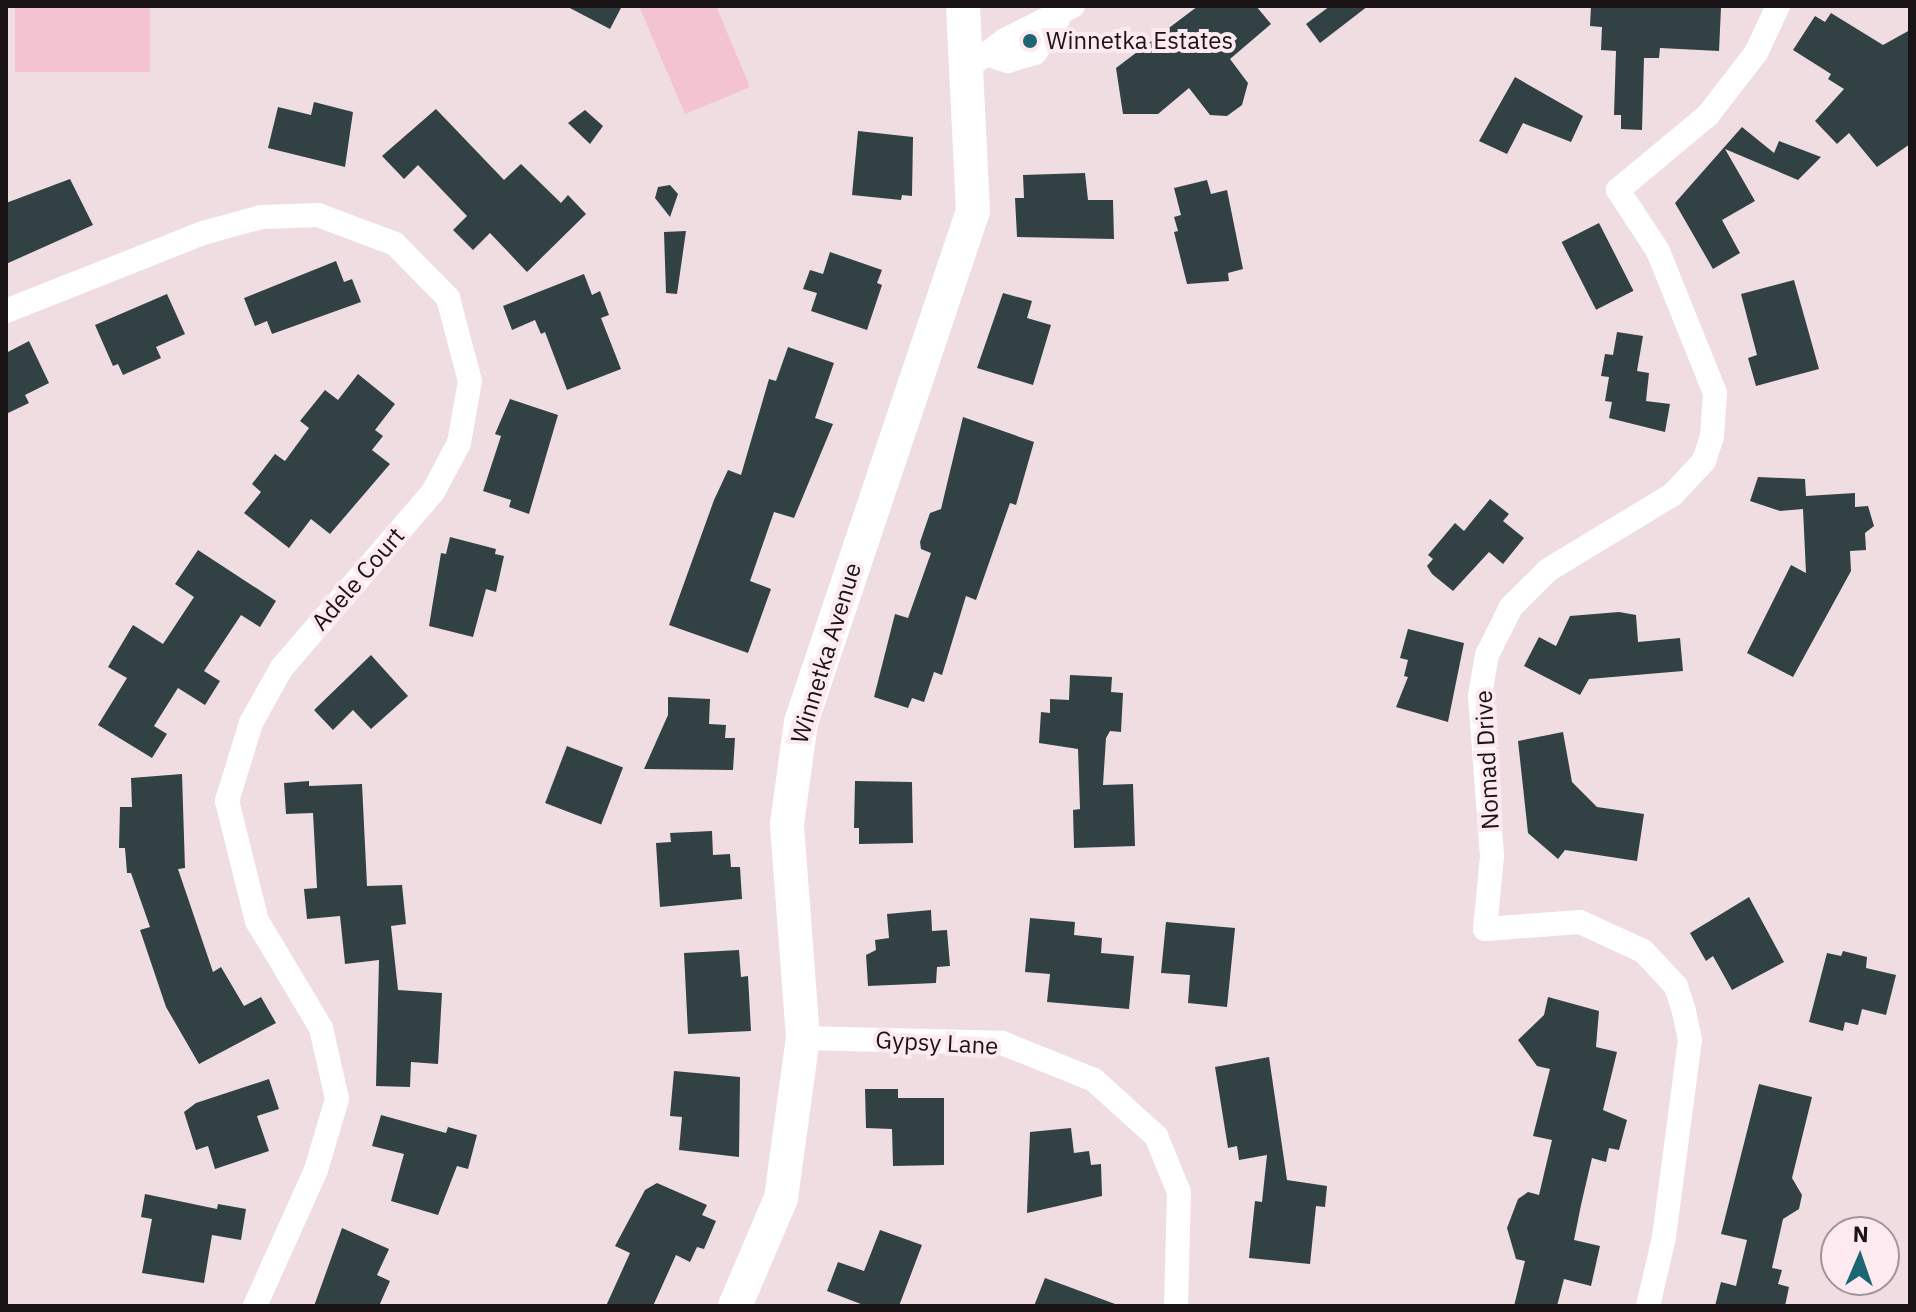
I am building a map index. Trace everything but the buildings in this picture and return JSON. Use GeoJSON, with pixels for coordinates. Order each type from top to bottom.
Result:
{"type":"FeatureCollection","features":[{"type":"Feature","properties":{"kind":"main road","name":"Winnetka Avenue"},"geometry":{"type":"LineString","coordinates":[[735,1306],[781,1198],[803,1038],[787,824],[792,768],[812,687],[973,211],[978,62],[963,6]]}},
{"type":"Feature","properties":{"kind":"street","name":"Nomad Drive"},"geometry":{"type":"LineString","coordinates":[[1648,1306],[1664,1237],[1690,1040],[1684,1011],[1676,986],[1643,951],[1580,922],[1485,929],[1492,856],[1480,695],[1487,655],[1511,607],[1548,570],[1672,495],[1704,461],[1712,437],[1715,393],[1658,251],[1618,190],[1708,115],[1756,53],[1778,6]]}},
{"type":"Feature","properties":{"kind":"street"},"geometry":{"type":"LineString","coordinates":[[978,62],[1008,61],[1035,53],[1067,10]]}},
{"type":"Feature","properties":{"kind":"street","name":"Adele Court"},"geometry":{"type":"LineString","coordinates":[[6,311],[203,233],[261,217],[318,215],[395,244],[448,298],[470,381],[459,443],[433,492],[281,669],[251,723],[227,801],[257,921],[321,1028],[337,1099],[316,1170],[255,1306]]}},
{"type":"Feature","properties":{"kind":"street","name":"Gypsy Lane"},"geometry":{"type":"LineString","coordinates":[[803,1038],[1002,1043],[1094,1080],[1156,1136],[1179,1192],[1176,1306]]}},
{"type":"Feature","properties":{"kind":"shaded area"},"geometry":{"type":"Polygon","coordinates":[[[15,6],[150,6],[150,72],[15,72],[15,6]]]}},
{"type":"Feature","properties":{"kind":"shaded area"},"geometry":{"type":"Polygon","coordinates":[[[639,6],[716,6],[750,87],[685,114],[639,6]]]}},
{"type":"Feature","properties":{"kind":"place","name":"Winnetka Estates"},"geometry":{"type":"Point","coordinates":[1030,41]}}]}
